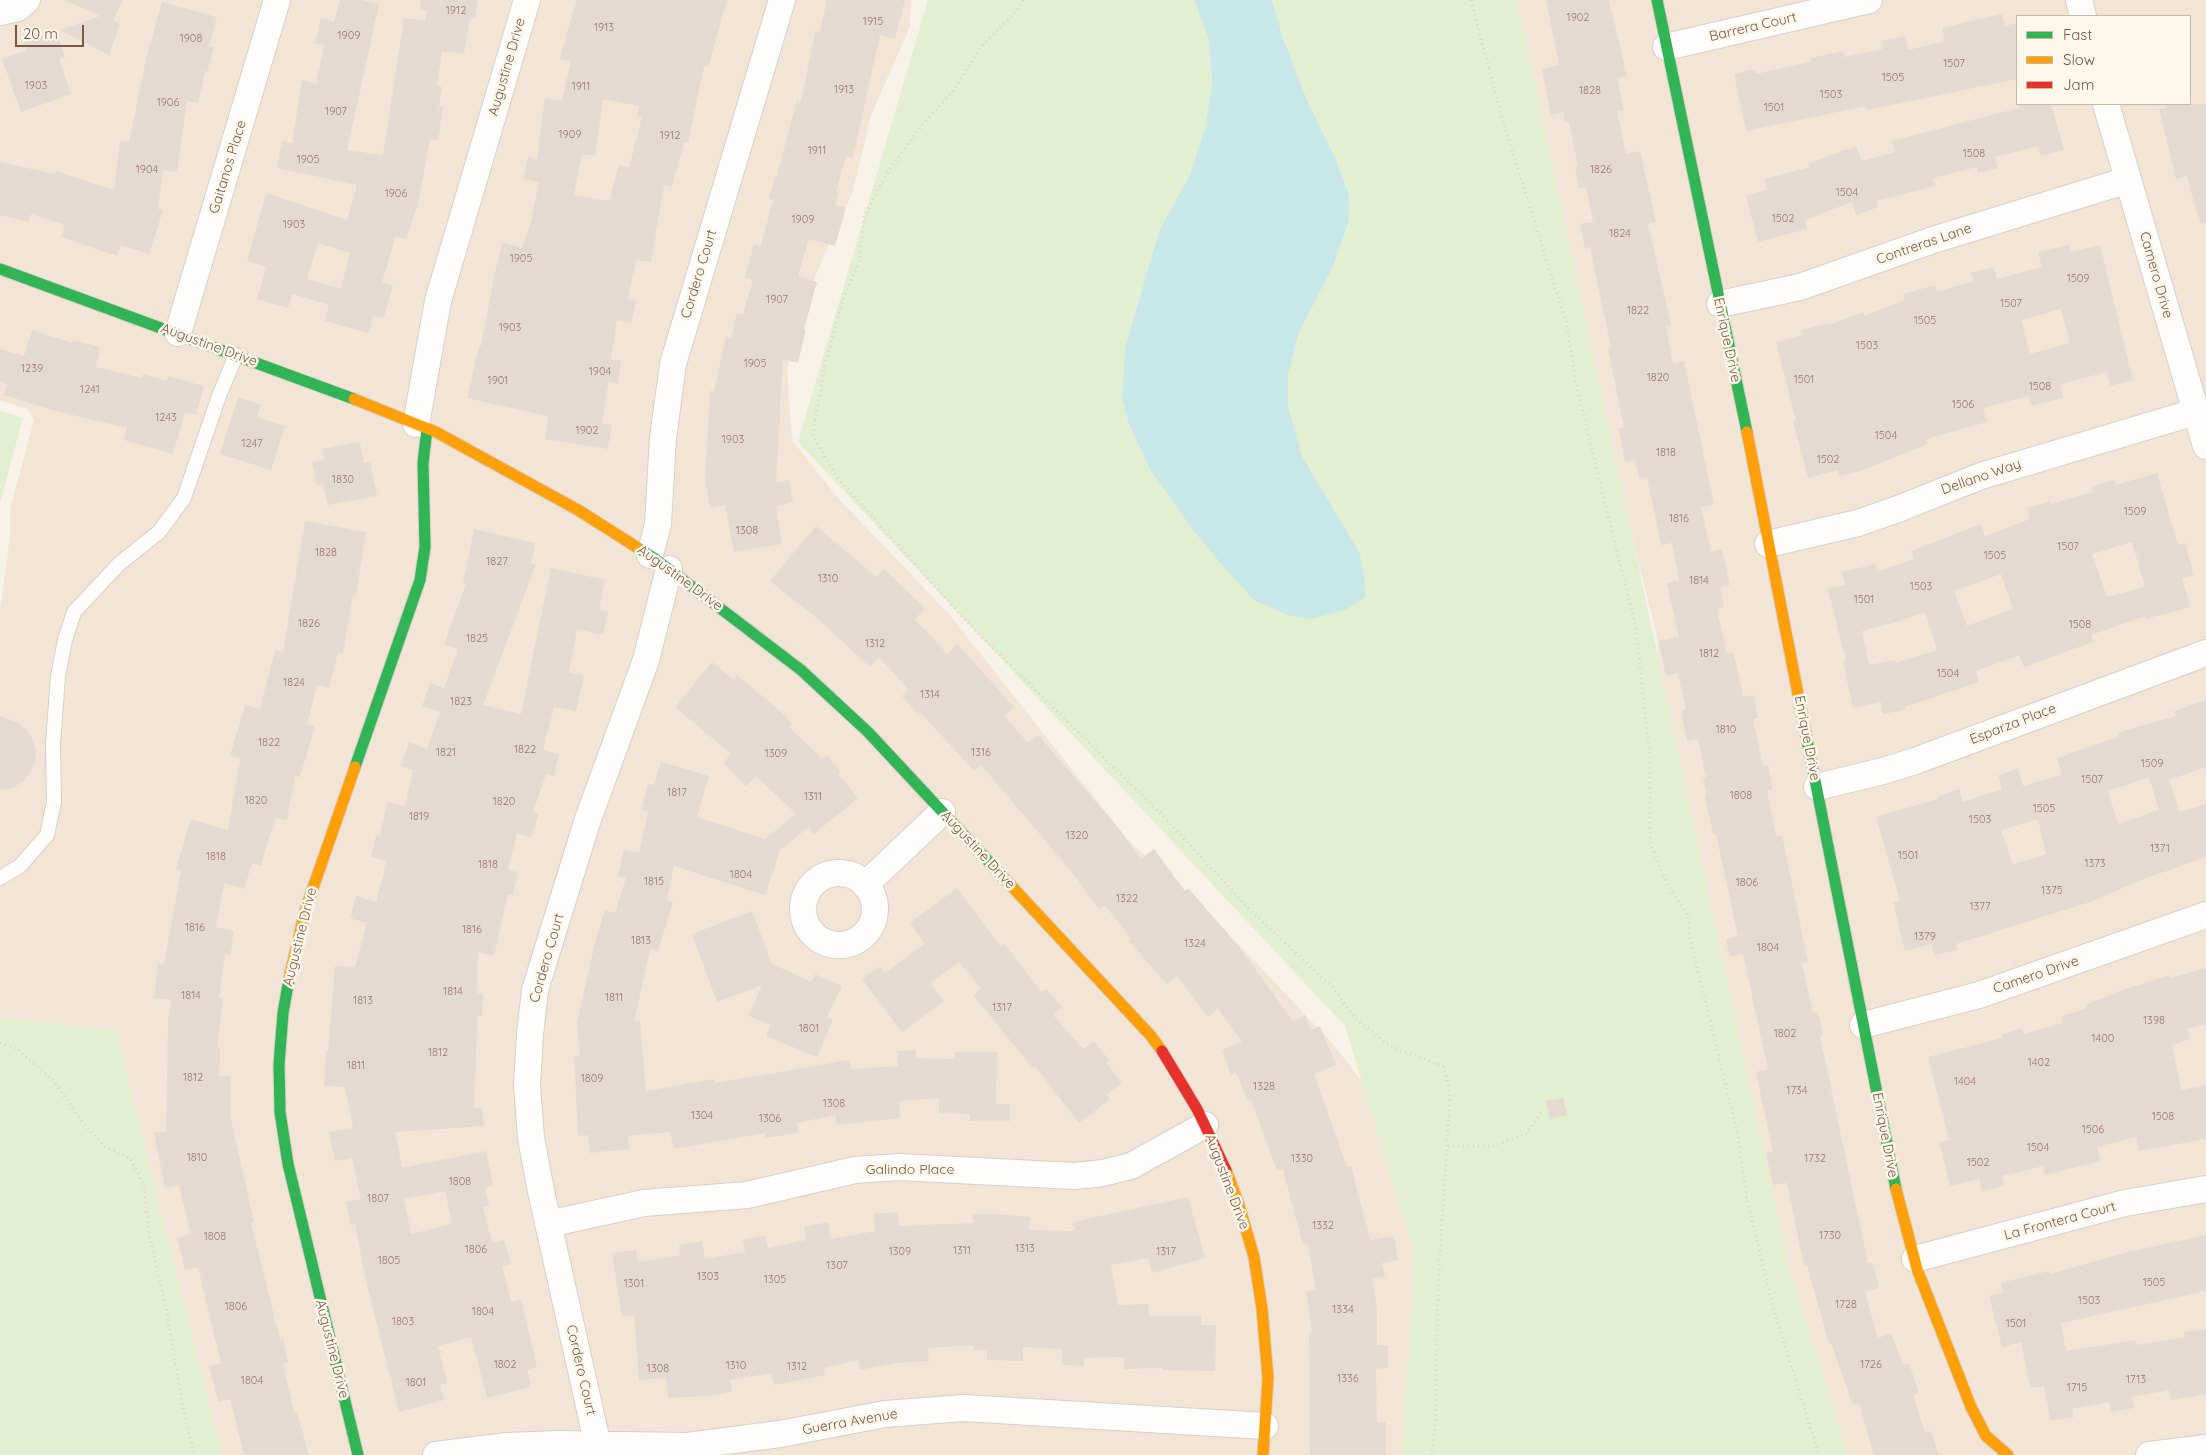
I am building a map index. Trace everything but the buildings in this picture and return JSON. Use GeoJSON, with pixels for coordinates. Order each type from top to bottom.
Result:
{"type":"FeatureCollection","features":[{"type":"Feature","properties":{"kind":"street"},"geometry":{"type":"LineString","coordinates":[[0,12],[18,8],[27,0]]}},
{"type":"Feature","properties":{"kind":"street","name":"Gaitanos Place"},"geometry":{"type":"LineString","coordinates":[[178,333],[277,0]]}},
{"type":"Feature","properties":{"kind":"street","name":"Augustine Drive"},"geometry":{"type":"LineString","coordinates":[[358,1455],[291,1181],[280,1112],[279,1064],[283,1013],[305,911],[420,580],[425,548],[422,426],[438,302],[527,0]]}},
{"type":"Feature","properties":{"kind":"street","name":"Cordero Court"},"geometry":{"type":"LineString","coordinates":[[598,1446],[548,1224],[531,1138],[527,1085],[535,990],[587,822],[646,660],[660,562],[658,524],[662,438],[673,364],[782,0]]}},
{"type":"Feature","properties":{"kind":"street","name":"Enrique Drive"},"geometry":{"type":"LineString","coordinates":[[1657,0],[1720,304],[1901,1214],[1915,1259],[1971,1407],[1986,1436],[2008,1455]]}},
{"type":"Feature","properties":{"kind":"street","name":"Barrera Court"},"geometry":{"type":"LineString","coordinates":[[1666,47],[1869,0]]}},
{"type":"Feature","properties":{"kind":"street"},"geometry":{"type":"LineString","coordinates":[[2079,0],[2083,15]]}},
{"type":"Feature","properties":{"kind":"street","name":"Camero Drive"},"geometry":{"type":"LineString","coordinates":[[2106,105],[2206,446]]}},
{"type":"Feature","properties":{"kind":"street","name":"Contreras Lane"},"geometry":{"type":"LineString","coordinates":[[1720,304],[1800,287],[1933,240],[2128,180]]}},
{"type":"Feature","properties":{"kind":"street","name":"Augustine Drive"},"geometry":{"type":"LineString","coordinates":[[0,269],[178,333],[422,426],[578,510],[660,562],[801,670],[868,732],[1151,1036],[1173,1066],[1220,1155],[1238,1202],[1254,1257],[1262,1309],[1268,1378],[1263,1455]]}},
{"type":"Feature","properties":{"kind":"street","name":"Dellano Way"},"geometry":{"type":"LineString","coordinates":[[1768,544],[1858,522],[1898,509],[1981,476],[2196,412]]}},
{"type":"Feature","properties":{"kind":"street","name":"Esparza Place"},"geometry":{"type":"LineString","coordinates":[[1817,787],[1883,772],[1915,761],[2206,653]]}},
{"type":"Feature","properties":{"kind":"street"},"geometry":{"type":"LineString","coordinates":[[865,885],[942,812]]}},
{"type":"Feature","properties":{"kind":"street","name":"Camero Drive"},"geometry":{"type":"LineString","coordinates":[[1864,1025],[1979,995],[2206,915]]}},
{"type":"Feature","properties":{"kind":"street","name":"Galindo Place"},"geometry":{"type":"LineString","coordinates":[[548,1224],[644,1203],[747,1195],[855,1170],[900,1167],[1074,1176],[1103,1173],[1130,1166],[1205,1125]]}},
{"type":"Feature","properties":{"kind":"street","name":"La Frontera Court"},"geometry":{"type":"LineString","coordinates":[[1915,1259],[2125,1203],[2206,1189]]}},
{"type":"Feature","properties":{"kind":"street","name":"Guerra Avenue"},"geometry":{"type":"LineString","coordinates":[[436,1455],[516,1446],[558,1444],[687,1446],[735,1441],[885,1414],[964,1408],[1265,1426]]}},
{"type":"Feature","properties":{"kind":"street"},"geometry":{"type":"LineString","coordinates":[[2148,1455],[2206,1448]]}},
{"type":"Feature","properties":{"kind":"lane"},"geometry":{"type":"LineString","coordinates":[[0,878],[20,866],[47,835],[54,802],[53,744],[58,676],[65,640],[74,612],[119,564],[159,532],[184,498],[219,396],[236,355]]}},
{"type":"Feature","properties":{"kind":"path"},"geometry":{"type":"LineString","coordinates":[[1023,0],[1017,10],[981,47],[954,90],[922,125],[889,170],[864,216],[860,258],[842,302],[825,364],[813,435],[836,476],[966,621],[1163,816],[1251,911],[1332,986],[1355,1018],[1390,1046],[1444,1067],[1450,1094],[1438,1286],[1435,1430],[1431,1455]]}},
{"type":"Feature","properties":{"kind":"path"},"geometry":{"type":"LineString","coordinates":[[1471,0],[1501,115],[1567,324],[1576,384],[1635,624],[1650,756],[1650,842],[1667,884],[1688,916],[1690,937],[1738,1137],[1747,1198],[1772,1304],[1819,1455]]}},
{"type":"Feature","properties":{"kind":"path"},"geometry":{"type":"LineString","coordinates":[[0,1043],[16,1048],[53,1080],[80,1119],[104,1146],[131,1159],[144,1186],[149,1234],[166,1308],[185,1419],[194,1455]]}},
{"type":"Feature","properties":{"kind":"path"},"geometry":{"type":"LineString","coordinates":[[1448,1146],[1493,1146],[1526,1134],[1541,1113]]}},
{"type":"Feature","properties":{"kind":"shaded area"},"geometry":{"type":"Polygon","coordinates":[[[0,0],[911,0],[910,27],[871,115],[853,191],[814,279],[787,369],[792,440],[836,496],[948,613],[1128,840],[1245,951],[1333,1044],[1404,1135],[1425,1226],[1418,1455],[201,1455],[0,1040],[0,611],[10,537],[10,509],[34,420],[28,409],[0,400],[0,0]]]}},
{"type":"Feature","properties":{"kind":"shaded area"},"geometry":{"type":"Polygon","coordinates":[[[1498,0],[2206,0],[2206,1455],[1823,1455],[1665,748],[1657,636],[1498,0]]]}},
{"type":"Feature","properties":{"kind":"green space"},"geometry":{"type":"Polygon","coordinates":[[[928,0],[1194,0],[1209,40],[1212,83],[1206,125],[1190,174],[1159,231],[1125,348],[1122,398],[1128,422],[1148,466],[1365,581],[1360,553],[1302,456],[1288,406],[1288,375],[1299,332],[1333,267],[1349,221],[1349,194],[1334,155],[1307,100],[1283,38],[1272,0],[1517,0],[1788,1263],[1848,1455],[1402,1455],[1415,1256],[1345,1026],[798,442],[928,0]]]}},
{"type":"Feature","properties":{"kind":"green space"},"geometry":{"type":"Polygon","coordinates":[[[0,411],[23,418],[0,503],[0,411]]]}},
{"type":"Feature","properties":{"kind":"green space"},"geometry":{"type":"Polygon","coordinates":[[[0,1017],[116,1031],[222,1455],[0,1455],[0,1017]]]}},
{"type":"Feature","properties":{"kind":"water"},"geometry":{"type":"Polygon","coordinates":[[[1194,0],[1272,0],[1283,38],[1307,100],[1334,155],[1349,194],[1349,221],[1333,267],[1299,332],[1288,375],[1288,406],[1302,456],[1360,553],[1365,581],[1365,597],[1347,609],[1312,619],[1287,615],[1254,600],[1224,567],[1193,530],[1148,466],[1128,422],[1122,398],[1125,348],[1159,231],[1190,174],[1206,125],[1212,83],[1209,40],[1194,0]]]}},
{"type":"Feature","properties":{"kind":"traffic: fast"},"geometry":{"type":"LineString","coordinates":[[1657,0],[1747,432]]}},
{"type":"Feature","properties":{"kind":"traffic: fast"},"geometry":{"type":"LineString","coordinates":[[0,269],[354,399]]}},
{"type":"Feature","properties":{"kind":"traffic: fast"},"geometry":{"type":"LineString","coordinates":[[355,767],[420,580],[425,547],[423,463],[427,429]]}},
{"type":"Feature","properties":{"kind":"traffic: fast"},"geometry":{"type":"LineString","coordinates":[[638,548],[657,560],[801,670],[868,732],[1003,877]]}},
{"type":"Feature","properties":{"kind":"traffic: fast"},"geometry":{"type":"LineString","coordinates":[[1806,735],[1896,1189]]}},
{"type":"Feature","properties":{"kind":"traffic: fast"},"geometry":{"type":"LineString","coordinates":[[289,979],[283,1013],[279,1064],[280,1112],[288,1164],[358,1455]]}},
{"type":"Feature","properties":{"kind":"traffic: slow"},"geometry":{"type":"LineString","coordinates":[[354,399],[436,432],[578,510],[638,548]]}},
{"type":"Feature","properties":{"kind":"traffic: slow"},"geometry":{"type":"LineString","coordinates":[[1747,432],[1806,735]]}},
{"type":"Feature","properties":{"kind":"traffic: slow"},"geometry":{"type":"LineString","coordinates":[[289,979],[305,911],[355,767]]}},
{"type":"Feature","properties":{"kind":"traffic: slow"},"geometry":{"type":"LineString","coordinates":[[1003,877],[1151,1036],[1162,1051]]}},
{"type":"Feature","properties":{"kind":"traffic: slow"},"geometry":{"type":"LineString","coordinates":[[1226,1170],[1238,1202],[1254,1257],[1262,1309],[1268,1378],[1263,1455]]}},
{"type":"Feature","properties":{"kind":"traffic: slow"},"geometry":{"type":"LineString","coordinates":[[1896,1189],[1917,1269],[1971,1407],[1986,1436],[2008,1455]]}},
{"type":"Feature","properties":{"kind":"traffic: jam"},"geometry":{"type":"LineString","coordinates":[[1162,1051],[1197,1109],[1226,1170]]}}]}
